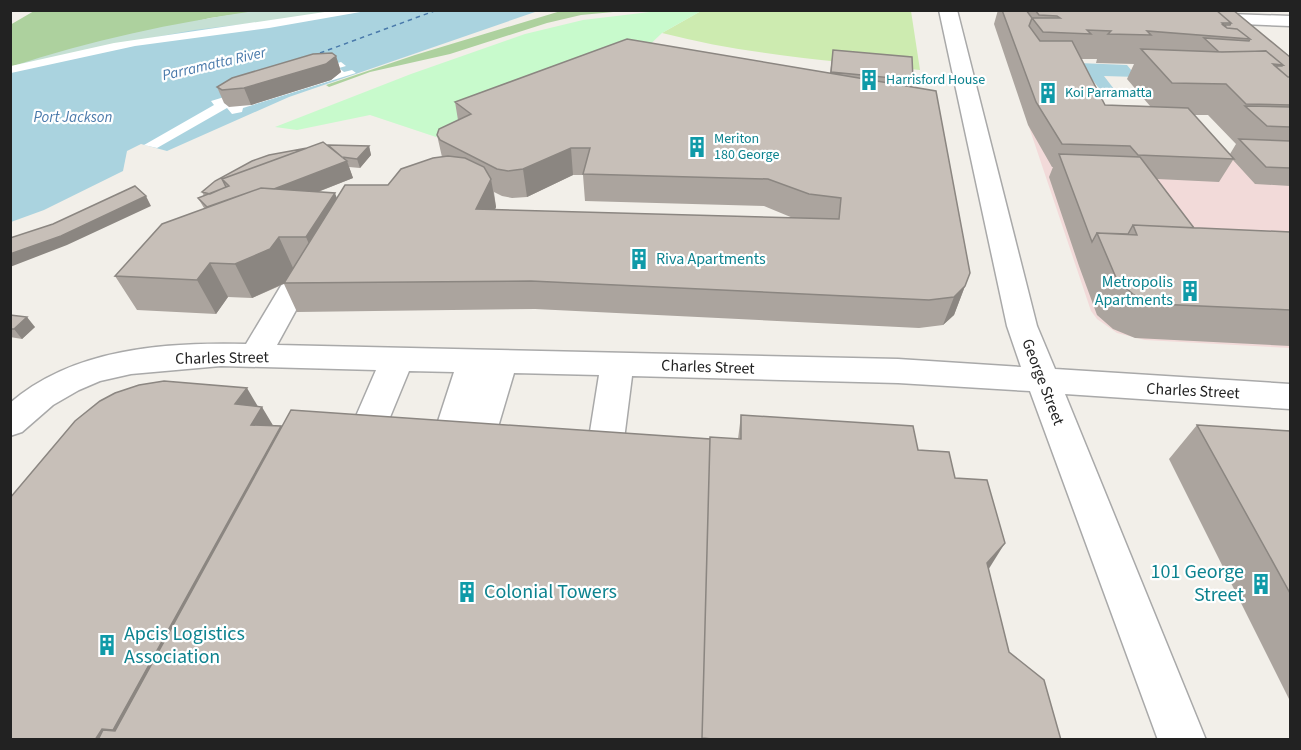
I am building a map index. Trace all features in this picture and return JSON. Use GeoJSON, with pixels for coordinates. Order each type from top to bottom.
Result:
{"type":"FeatureCollection","features":[{"type":"Feature","properties":{"kind":"street","name":"George Street"},"geometry":{"type":"LineString","coordinates":[[948,10],[1022,326],[1182,740]]}},
{"type":"Feature","properties":{"kind":"street"},"geometry":{"type":"LineString","coordinates":[[1187,17],[1290,21]]}},
{"type":"Feature","properties":{"kind":"street"},"geometry":{"type":"LineString","coordinates":[[1235,19],[1254,35]]}},
{"type":"Feature","properties":{"kind":"street"},"geometry":{"type":"LineString","coordinates":[[255,356],[304,270]]}},
{"type":"Feature","properties":{"kind":"street","name":"Charles Street"},"geometry":{"type":"LineString","coordinates":[[10,423],[45,394],[89,372],[125,361],[221,355],[898,371],[1290,396]]}},
{"type":"Feature","properties":{"kind":"street"},"geometry":{"type":"LineString","coordinates":[[361,446],[397,360]]}},
{"type":"Feature","properties":{"kind":"street"},"geometry":{"type":"LineString","coordinates":[[459,453],[487,362]]}},
{"type":"Feature","properties":{"kind":"street"},"geometry":{"type":"LineString","coordinates":[[603,463],[617,365]]}},
{"type":"Feature","properties":{"kind":"shaded area"},"geometry":{"type":"Polygon","coordinates":[[[1028,124],[1181,130],[1201,156],[1290,158],[1290,348],[1145,340],[1117,333],[1097,319],[1091,311],[1028,124]]]}},
{"type":"Feature","properties":{"kind":"green space"},"geometry":{"type":"Polygon","coordinates":[[[262,10],[344,11],[10,67],[72,48],[135,33],[262,10]]]}},
{"type":"Feature","properties":{"kind":"green space"},"geometry":{"type":"Polygon","coordinates":[[[564,10],[624,11],[581,15],[547,23],[450,54],[370,72],[329,87],[326,85],[415,55],[564,10]]]}},
{"type":"Feature","properties":{"kind":"green space"},"geometry":{"type":"Polygon","coordinates":[[[34,11],[262,11],[210,18],[11,67],[10,25],[34,11]]]}},
{"type":"Feature","properties":{"kind":"green space"},"geometry":{"type":"Polygon","coordinates":[[[658,11],[701,11],[662,33],[640,54],[436,137],[370,115],[297,130],[275,127],[411,74],[525,34],[583,20],[658,11]]]}},
{"type":"Feature","properties":{"kind":"green space"},"geometry":{"type":"Polygon","coordinates":[[[701,11],[911,11],[920,70],[758,52],[662,33],[701,11]]]}},
{"type":"Feature","properties":{"kind":"water","name":"Port Jackson"},"geometry":{"type":"Polygon","coordinates":[[[344,11],[538,11],[289,97],[167,151],[141,144],[127,151],[123,171],[44,210],[11,222],[10,68],[91,49],[194,30],[344,11]]]}},
{"type":"Feature","properties":{"kind":"water"},"geometry":{"type":"Polygon","coordinates":[[[1079,63],[1127,65],[1137,77],[1104,76],[1117,93],[1102,92],[1079,63]]]}},
{"type":"Feature","properties":{"kind":"pier"},"geometry":{"type":"Polygon","coordinates":[[[338,10],[366,11],[269,28],[135,46],[11,73],[11,66],[114,43],[338,10]]]}},
{"type":"Feature","properties":{"kind":"pier"},"geometry":{"type":"Polygon","coordinates":[[[341,62],[346,66],[339,68],[344,72],[352,70],[356,73],[243,108],[242,112],[232,114],[227,108],[157,148],[144,145],[214,105],[211,101],[341,62]]]}},
{"type":"Feature","properties":{"kind":"building"},"geometry":{"type":"Polygon","coordinates":[[[1002,10],[1026,10],[1032,18],[1029,26],[1040,41],[1072,41],[1105,105],[1188,108],[1234,159],[1138,155],[1130,146],[1062,144],[1036,102],[1002,10]]]}},
{"type":"Feature","properties":{"kind":"building"},"geometry":{"type":"Polygon","coordinates":[[[1035,10],[1216,10],[1231,23],[1222,23],[1227,28],[1237,29],[1250,39],[1147,31],[1151,35],[1108,34],[1111,31],[1087,30],[1091,34],[1043,32],[1032,18],[1060,18],[1039,15],[1035,10]]]}},
{"type":"Feature","properties":{"kind":"building"},"geometry":{"type":"Polygon","coordinates":[[[1216,10],[1233,10],[1290,57],[1290,77],[1275,66],[1283,65],[1266,51],[1219,52],[1204,38],[1249,41],[1250,39],[1237,29],[1223,25],[1231,23],[1216,10]]]}},
{"type":"Feature","properties":{"kind":"building"},"geometry":{"type":"Polygon","coordinates":[[[627,39],[936,91],[970,273],[965,286],[954,297],[929,300],[531,281],[284,283],[345,185],[388,185],[401,169],[433,158],[448,156],[465,158],[484,167],[491,179],[476,209],[839,219],[841,198],[809,194],[768,179],[583,174],[590,148],[571,148],[523,169],[508,171],[497,169],[440,140],[437,135],[439,129],[471,114],[455,102],[627,39]]]}},
{"type":"Feature","properties":{"kind":"building"},"geometry":{"type":"Polygon","coordinates":[[[1141,49],[1266,51],[1283,65],[1273,64],[1290,77],[1290,105],[1246,104],[1226,84],[1172,83],[1141,49]]]}},
{"type":"Feature","properties":{"kind":"building"},"geometry":{"type":"Polygon","coordinates":[[[833,50],[912,57],[913,80],[831,72],[833,50]]]}},
{"type":"Feature","properties":{"kind":"building"},"geometry":{"type":"Polygon","coordinates":[[[332,53],[336,56],[326,64],[244,88],[222,90],[217,87],[232,78],[313,54],[332,53]]]}},
{"type":"Feature","properties":{"kind":"building"},"geometry":{"type":"Polygon","coordinates":[[[1245,106],[1290,107],[1290,127],[1267,126],[1245,106]]]}},
{"type":"Feature","properties":{"kind":"building"},"geometry":{"type":"Polygon","coordinates":[[[1239,139],[1290,141],[1290,168],[1266,167],[1239,139]]]}},
{"type":"Feature","properties":{"kind":"building"},"geometry":{"type":"Polygon","coordinates":[[[323,142],[347,161],[274,189],[261,188],[207,207],[198,198],[229,186],[222,179],[323,142]]]}},
{"type":"Feature","properties":{"kind":"building"},"geometry":{"type":"Polygon","coordinates":[[[328,145],[369,146],[357,159],[342,157],[328,145]]]}},
{"type":"Feature","properties":{"kind":"building"},"geometry":{"type":"Polygon","coordinates":[[[307,148],[222,179],[226,187],[210,194],[202,192],[215,181],[252,161],[269,155],[307,148]]]}},
{"type":"Feature","properties":{"kind":"building"},"geometry":{"type":"Polygon","coordinates":[[[1059,154],[1140,157],[1194,228],[1133,225],[1128,234],[1097,233],[1092,242],[1059,154]]]}},
{"type":"Feature","properties":{"kind":"building"},"geometry":{"type":"Polygon","coordinates":[[[135,186],[146,196],[61,236],[10,254],[10,238],[53,224],[135,186]]]}},
{"type":"Feature","properties":{"kind":"building"},"geometry":{"type":"Polygon","coordinates":[[[261,188],[335,193],[306,237],[279,237],[270,249],[235,264],[210,263],[197,280],[115,276],[162,224],[261,188]]]}},
{"type":"Feature","properties":{"kind":"building"},"geometry":{"type":"Polygon","coordinates":[[[1133,225],[1290,232],[1290,310],[1157,304],[1134,295],[1117,280],[1097,233],[1137,235],[1133,225]]]}},
{"type":"Feature","properties":{"kind":"building"},"geometry":{"type":"Polygon","coordinates":[[[10,315],[27,317],[14,329],[10,329],[10,315]]]}},
{"type":"Feature","properties":{"kind":"building","name":"Apcis Logistics Association"},"geometry":{"type":"Polygon","coordinates":[[[164,381],[247,388],[235,404],[262,407],[251,425],[281,426],[113,730],[102,729],[95,740],[10,740],[10,498],[75,421],[100,401],[139,385],[164,381]]]}},
{"type":"Feature","properties":{"kind":"building","name":"Colonial Towers"},"geometry":{"type":"Polygon","coordinates":[[[291,410],[710,439],[703,740],[98,740],[103,730],[115,731],[291,410]]]}},
{"type":"Feature","properties":{"kind":"building"},"geometry":{"type":"Polygon","coordinates":[[[741,415],[913,426],[918,450],[949,452],[955,478],[987,480],[1005,543],[987,563],[1009,652],[1044,680],[1061,740],[723,740],[702,738],[710,437],[741,439],[741,415]]]}},
{"type":"Feature","properties":{"kind":"building"},"geometry":{"type":"Polygon","coordinates":[[[1197,425],[1290,431],[1290,593],[1197,425]]]}},
{"type":"Feature","properties":{"kind":"ferry route"},"geometry":{"type":"LineString","coordinates":[[320,53],[437,10]]}},
{"type":"Feature","properties":{"kind":"place","name":"Harrisford House"},"geometry":{"type":"Point","coordinates":[869,80]}},
{"type":"Feature","properties":{"kind":"place","name":"Koi Parramatta"},"geometry":{"type":"Point","coordinates":[1048,93]}},
{"type":"Feature","properties":{"kind":"place","name":"Meriton 180 George"},"geometry":{"type":"Point","coordinates":[697,147]}},
{"type":"Feature","properties":{"kind":"place","name":"Riva Apartments"},"geometry":{"type":"Point","coordinates":[639,259]}},
{"type":"Feature","properties":{"kind":"place","name":"Metropolis Apartments"},"geometry":{"type":"Point","coordinates":[1190,291]}},
{"type":"Feature","properties":{"kind":"place","name":"101 George Street"},"geometry":{"type":"Point","coordinates":[1261,584]}},
{"type":"Feature","properties":{"kind":"place","name":"Colonial Towers"},"geometry":{"type":"Point","coordinates":[467,592]}},
{"type":"Feature","properties":{"kind":"place","name":"Apcis Logistics Association"},"geometry":{"type":"Point","coordinates":[107,645]}},
{"type":"Feature","properties":{"kind":"water label","name":"Parramatta River"},"geometry":{"type":"Point","coordinates":[214,64]}}]}
